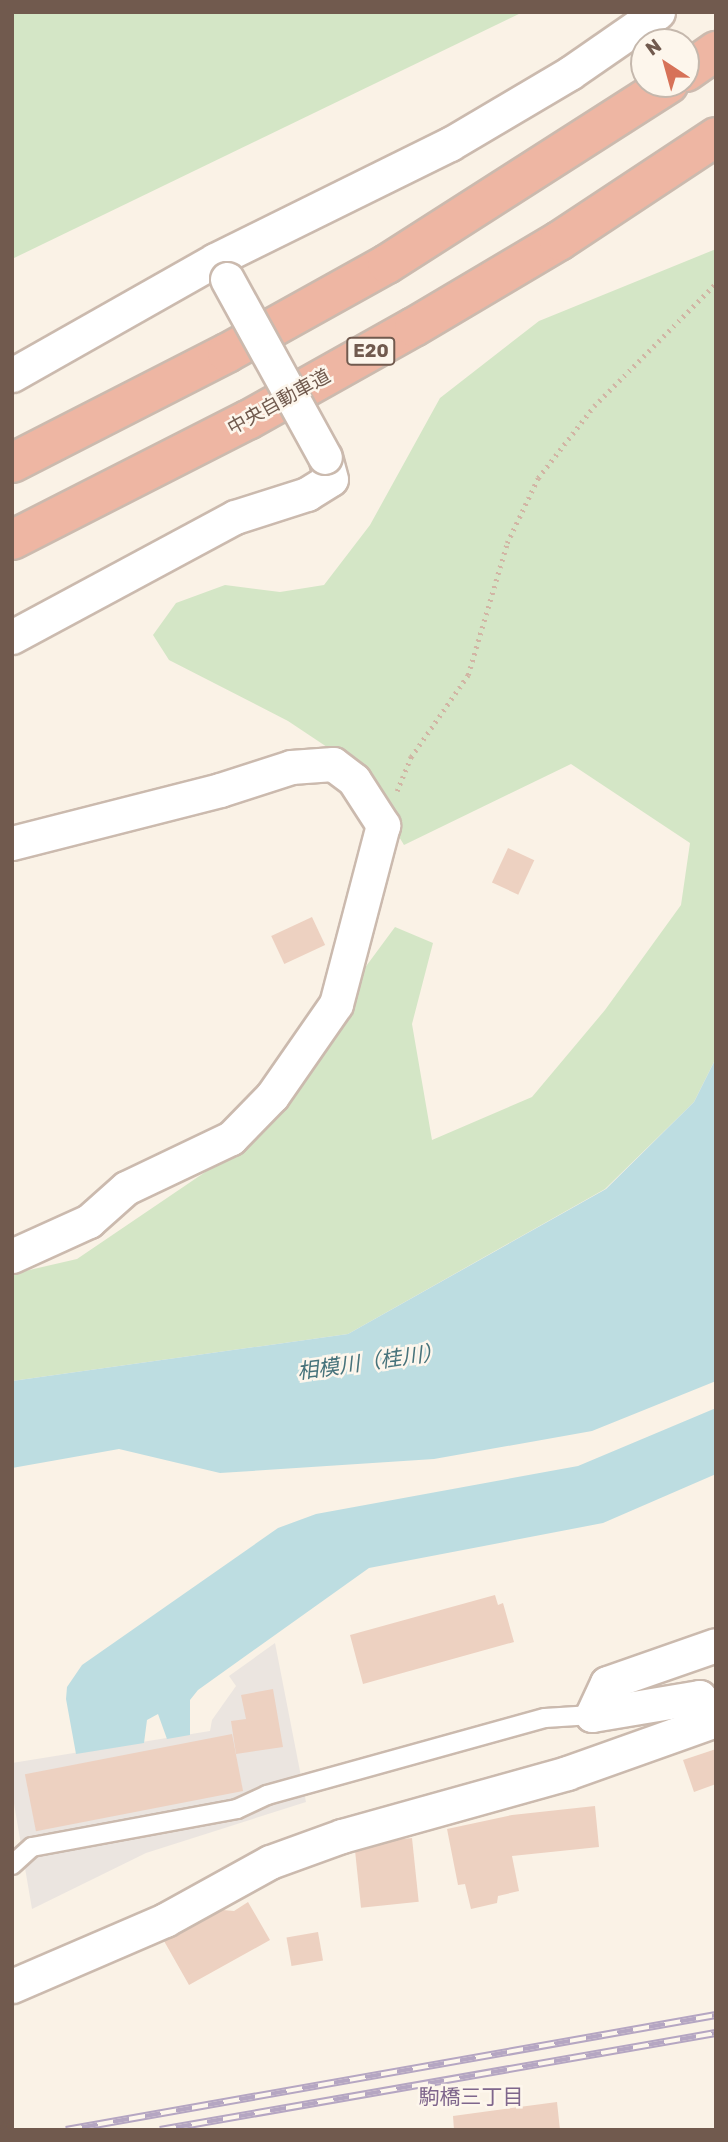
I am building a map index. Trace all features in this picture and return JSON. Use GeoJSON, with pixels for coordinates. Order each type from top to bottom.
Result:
{"type":"FeatureCollection","features":[{"type":"Feature","properties":{"kind":"highway"},"geometry":{"type":"LineString","coordinates":[[700,62],[716,51]]}},
{"type":"Feature","properties":{"kind":"highway"},"geometry":{"type":"LineString","coordinates":[[12,463],[227,353],[387,264],[646,98]]}},
{"type":"Feature","properties":{"kind":"highway","name":"中央自動車道"},"geometry":{"type":"LineString","coordinates":[[12,540],[248,420],[414,327],[559,241],[716,136]]}},
{"type":"Feature","properties":{"kind":"street"},"geometry":{"type":"LineString","coordinates":[[12,375],[221,270],[450,144],[570,73],[659,12]]}},
{"type":"Feature","properties":{"kind":"street"},"geometry":{"type":"LineString","coordinates":[[12,637],[235,517],[307,494],[331,479],[325,457],[221,270]]}},
{"type":"Feature","properties":{"kind":"street"},"geometry":{"type":"LineString","coordinates":[[12,843],[220,790],[291,767],[333,764],[354,780],[383,825],[336,1004],[272,1097],[231,1138],[126,1188],[89,1222],[12,1256]]}},
{"type":"Feature","properties":{"kind":"street"},"geometry":{"type":"LineString","coordinates":[[592,1714],[607,1683],[716,1645]]}},
{"type":"Feature","properties":{"kind":"street"},"geometry":{"type":"LineString","coordinates":[[12,1986],[165,1920],[270,1862],[318,1844],[567,1773],[715,1720],[699,1697],[592,1714]]}},
{"type":"Feature","properties":{"kind":"lane"},"geometry":{"type":"LineString","coordinates":[[12,1865],[32,1847],[237,1809],[268,1795],[545,1718],[592,1714]]}},
{"type":"Feature","properties":{"kind":"path"},"geometry":{"type":"LineString","coordinates":[[383,825],[411,757],[468,675],[507,543],[538,478],[594,406],[716,283]]}},
{"type":"Feature","properties":{"kind":"shaded area"},"geometry":{"type":"Polygon","coordinates":[[[275,1643],[306,1802],[146,1853],[32,1909],[12,1792],[12,1763],[210,1731],[212,1720],[236,1686],[229,1676],[275,1643]]]}},
{"type":"Feature","properties":{"kind":"green space"},"geometry":{"type":"Polygon","coordinates":[[[12,12],[523,12],[12,259],[12,12]]]}},
{"type":"Feature","properties":{"kind":"green space"},"geometry":{"type":"Polygon","coordinates":[[[716,249],[716,1058],[694,1102],[605,1189],[348,1334],[12,1381],[12,1274],[77,1259],[223,1160],[395,927],[433,943],[412,1024],[432,1140],[532,1097],[605,1010],[681,905],[690,843],[571,764],[404,845],[357,767],[288,721],[169,660],[153,635],[176,603],[225,585],[280,592],[324,585],[370,525],[440,398],[539,321],[716,249]]]}},
{"type":"Feature","properties":{"kind":"water","name":"相模川（桂川）"},"geometry":{"type":"Polygon","coordinates":[[[716,1058],[716,1381],[592,1431],[434,1459],[220,1473],[119,1449],[12,1468],[12,1381],[348,1334],[606,1189],[694,1102],[716,1058]]]}},
{"type":"Feature","properties":{"kind":"water"},"geometry":{"type":"Polygon","coordinates":[[[716,1408],[716,1474],[603,1523],[369,1568],[198,1690],[190,1700],[190,1735],[167,1739],[158,1714],[147,1720],[144,1743],[76,1754],[66,1699],[67,1687],[82,1665],[278,1528],[316,1514],[578,1466],[716,1408]]]}},
{"type":"Feature","properties":{"kind":"building"},"geometry":{"type":"Polygon","coordinates":[[[508,848],[534,860],[518,895],[492,882],[508,848]]]}},
{"type":"Feature","properties":{"kind":"building"},"geometry":{"type":"Polygon","coordinates":[[[312,917],[325,945],[284,964],[271,936],[312,917]]]}},
{"type":"Feature","properties":{"kind":"building"},"geometry":{"type":"Polygon","coordinates":[[[495,1595],[498,1605],[503,1603],[514,1642],[363,1684],[350,1635],[495,1595]]]}},
{"type":"Feature","properties":{"kind":"building"},"geometry":{"type":"Polygon","coordinates":[[[273,1689],[283,1747],[236,1754],[231,1721],[246,1719],[241,1695],[273,1689]]]}},
{"type":"Feature","properties":{"kind":"building"},"geometry":{"type":"Polygon","coordinates":[[[232,1734],[243,1791],[36,1831],[25,1774],[232,1734]]]}},
{"type":"Feature","properties":{"kind":"building"},"geometry":{"type":"Polygon","coordinates":[[[716,1749],[716,1784],[694,1792],[683,1760],[716,1749]]]}},
{"type":"Feature","properties":{"kind":"building"},"geometry":{"type":"Polygon","coordinates":[[[595,1806],[599,1847],[512,1856],[519,1891],[498,1896],[497,1903],[471,1909],[465,1884],[458,1885],[447,1829],[512,1815],[595,1806]]]}},
{"type":"Feature","properties":{"kind":"building"},"geometry":{"type":"Polygon","coordinates":[[[412,1838],[419,1902],[361,1908],[354,1844],[412,1838]]]}},
{"type":"Feature","properties":{"kind":"building"},"geometry":{"type":"Polygon","coordinates":[[[248,1902],[270,1940],[189,1985],[164,1941],[223,1910],[234,1911],[248,1902]]]}},
{"type":"Feature","properties":{"kind":"building"},"geometry":{"type":"Polygon","coordinates":[[[318,1932],[323,1961],[292,1966],[286,1938],[318,1932]]]}},
{"type":"Feature","properties":{"kind":"building"},"geometry":{"type":"Polygon","coordinates":[[[557,2102],[560,2130],[454,2130],[453,2116],[557,2102]]]}},
{"type":"Feature","properties":{"kind":"railway"},"geometry":{"type":"LineString","coordinates":[[66,2130],[716,2015]]}},
{"type":"Feature","properties":{"kind":"railway"},"geometry":{"type":"LineString","coordinates":[[160,2130],[716,2033]]}},
{"type":"Feature","properties":{"kind":"district","name":"駒橋三丁目"},"geometry":{"type":"Point","coordinates":[471,2097]}}]}
